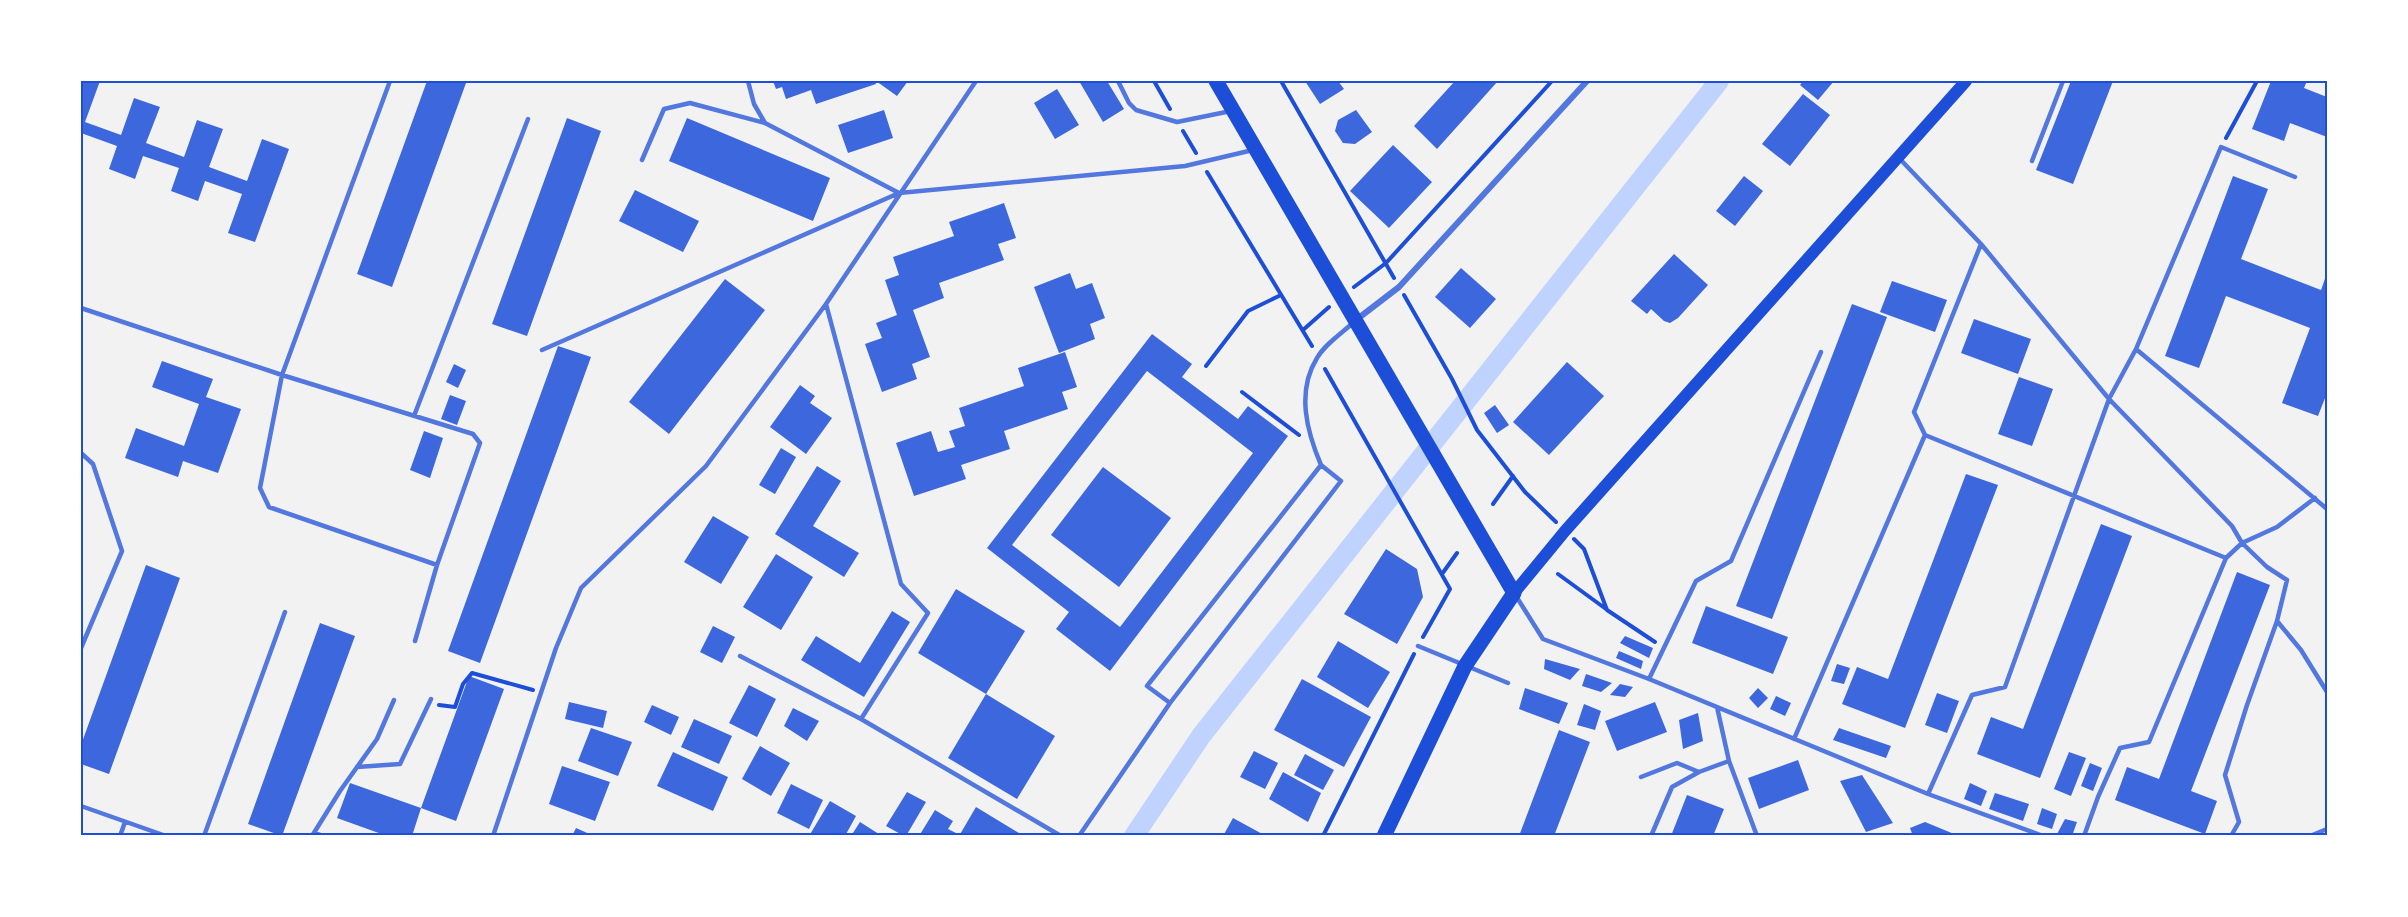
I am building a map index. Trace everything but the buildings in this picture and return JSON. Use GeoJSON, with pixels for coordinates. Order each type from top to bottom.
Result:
{"type":"FeatureCollection","features":[{"type":"Feature","properties":{"kind":"main road"},"geometry":{"type":"LineString","coordinates":[[1216,81],[1514,593]]}},
{"type":"Feature","properties":{"kind":"main road"},"geometry":{"type":"LineString","coordinates":[[1384,836],[1465,666],[1514,593],[1565,531],[1966,81]]}},
{"type":"Feature","properties":{"kind":"street"},"geometry":{"type":"LineString","coordinates":[[1356,320],[1399,287],[1587,81]]}},
{"type":"Feature","properties":{"kind":"lane"},"geometry":{"type":"LineString","coordinates":[[390,81],[282,375],[260,488],[269,507],[437,565]]}},
{"type":"Feature","properties":{"kind":"lane"},"geometry":{"type":"LineString","coordinates":[[748,81],[754,104],[765,123]]}},
{"type":"Feature","properties":{"kind":"lane"},"geometry":{"type":"LineString","coordinates":[[493,836],[556,648],[581,588],[706,466],[826,304],[976,81]]}},
{"type":"Feature","properties":{"kind":"lane"},"geometry":{"type":"LineString","coordinates":[[1118,81],[1129,103],[1136,110],[1177,122],[1232,111]]}},
{"type":"Feature","properties":{"kind":"lane"},"geometry":{"type":"LineString","coordinates":[[2032,161],[2063,81]]}},
{"type":"Feature","properties":{"kind":"lane"},"geometry":{"type":"LineString","coordinates":[[642,160],[664,109],[690,103],[765,123],[899,193]]}},
{"type":"Feature","properties":{"kind":"lane"},"geometry":{"type":"LineString","coordinates":[[414,416],[528,119]]}},
{"type":"Feature","properties":{"kind":"lane"},"geometry":{"type":"LineString","coordinates":[[1928,794],[1972,695],[2005,687],[2109,399],[2136,349],[2221,147],[2295,177]]}},
{"type":"Feature","properties":{"kind":"lane"},"geometry":{"type":"LineString","coordinates":[[542,350],[899,193],[1185,166],[1255,150]]}},
{"type":"Feature","properties":{"kind":"lane"},"geometry":{"type":"LineString","coordinates":[[1898,156],[1981,244],[2109,399],[2232,526],[2242,543],[2267,567],[2287,580],[2277,621],[2225,775],[2239,822],[2231,836]]}},
{"type":"Feature","properties":{"kind":"lane"},"geometry":{"type":"LineString","coordinates":[[1981,244],[1914,412],[1925,435],[2226,558]]}},
{"type":"Feature","properties":{"kind":"lane"},"geometry":{"type":"LineString","coordinates":[[826,304],[901,584],[928,613],[861,719]]}},
{"type":"Feature","properties":{"kind":"lane"},"geometry":{"type":"LineString","coordinates":[[81,308],[282,375],[474,434],[480,443],[437,565],[415,641]]}},
{"type":"Feature","properties":{"kind":"lane"},"geometry":{"type":"LineString","coordinates":[[1079,836],[1170,703],[1341,481],[1322,465],[1306,422],[1304,402],[1311,370],[1318,356],[1356,320]]}},
{"type":"Feature","properties":{"kind":"lane"},"geometry":{"type":"LineString","coordinates":[[2136,349],[2327,509]]}},
{"type":"Feature","properties":{"kind":"lane"},"geometry":{"type":"LineString","coordinates":[[1649,679],[1696,581],[1731,561],[1821,352]]}},
{"type":"Feature","properties":{"kind":"lane"},"geometry":{"type":"LineString","coordinates":[[1794,739],[1925,435]]}},
{"type":"Feature","properties":{"kind":"lane"},"geometry":{"type":"LineString","coordinates":[[81,453],[93,464],[122,551],[81,648]]}},
{"type":"Feature","properties":{"kind":"lane"},"geometry":{"type":"LineString","coordinates":[[1170,703],[1147,686],[1322,465]]}},
{"type":"Feature","properties":{"kind":"lane"},"geometry":{"type":"LineString","coordinates":[[2084,836],[2098,797],[2120,748],[2150,742],[2226,558],[2242,543],[2277,527],[2315,498]]}},
{"type":"Feature","properties":{"kind":"lane"},"geometry":{"type":"LineString","coordinates":[[1514,593],[1544,639],[1649,679],[1928,794],[2043,836]]}},
{"type":"Feature","properties":{"kind":"lane"},"geometry":{"type":"LineString","coordinates":[[204,836],[285,612]]}},
{"type":"Feature","properties":{"kind":"lane"},"geometry":{"type":"LineString","coordinates":[[2277,621],[2301,650],[2327,692]]}},
{"type":"Feature","properties":{"kind":"lane"},"geometry":{"type":"LineString","coordinates":[[1418,646],[1508,683]]}},
{"type":"Feature","properties":{"kind":"lane"},"geometry":{"type":"LineString","coordinates":[[740,656],[861,719],[1061,836]]}},
{"type":"Feature","properties":{"kind":"lane"},"geometry":{"type":"LineString","coordinates":[[323,836],[313,834],[376,739],[394,700]]}},
{"type":"Feature","properties":{"kind":"lane"},"geometry":{"type":"LineString","coordinates":[[357,767],[400,764],[430,701]]}},
{"type":"Feature","properties":{"kind":"lane"},"geometry":{"type":"LineString","coordinates":[[1717,707],[1729,761],[1757,836]]}},
{"type":"Feature","properties":{"kind":"lane"},"geometry":{"type":"LineString","coordinates":[[1651,836],[1672,787],[1699,772],[1729,761]]}},
{"type":"Feature","properties":{"kind":"lane"},"geometry":{"type":"LineString","coordinates":[[1641,777],[1677,763],[1699,772]]}},
{"type":"Feature","properties":{"kind":"lane"},"geometry":{"type":"LineString","coordinates":[[81,806],[166,836]]}},
{"type":"Feature","properties":{"kind":"lane"},"geometry":{"type":"LineString","coordinates":[[120,836],[125,822]]}},
{"type":"Feature","properties":{"kind":"lane"},"geometry":{"type":"LineString","coordinates":[[2310,836],[2327,829]]}},
{"type":"Feature","properties":{"kind":"path"},"geometry":{"type":"LineString","coordinates":[[1154,81],[1313,348]]}},
{"type":"Feature","properties":{"kind":"path"},"geometry":{"type":"LineString","coordinates":[[1281,81],[1452,379],[1477,430],[1525,492],[1584,549],[1607,610]]}},
{"type":"Feature","properties":{"kind":"path"},"geometry":{"type":"LineString","coordinates":[[1354,287],[1386,264],[1552,81]]}},
{"type":"Feature","properties":{"kind":"path"},"geometry":{"type":"LineString","coordinates":[[2221,147],[2258,81]]}},
{"type":"Feature","properties":{"kind":"path"},"geometry":{"type":"LineString","coordinates":[[1206,366],[1248,311],[1281,295]]}},
{"type":"Feature","properties":{"kind":"path"},"geometry":{"type":"LineString","coordinates":[[1303,330],[1331,305]]}},
{"type":"Feature","properties":{"kind":"path"},"geometry":{"type":"LineString","coordinates":[[1323,836],[1449,589],[1402,501],[1325,369]]}},
{"type":"Feature","properties":{"kind":"path"},"geometry":{"type":"LineString","coordinates":[[1242,392],[1313,445]]}},
{"type":"Feature","properties":{"kind":"path"},"geometry":{"type":"LineString","coordinates":[[1493,504],[1513,476]]}},
{"type":"Feature","properties":{"kind":"path"},"geometry":{"type":"LineString","coordinates":[[1442,574],[1457,553]]}},
{"type":"Feature","properties":{"kind":"path"},"geometry":{"type":"LineString","coordinates":[[1558,574],[1664,648]]}},
{"type":"Feature","properties":{"kind":"path"},"geometry":{"type":"LineString","coordinates":[[430,701],[454,707],[463,684],[472,673],[542,693]]}},
{"type":"Feature","properties":{"kind":"waterway"},"geometry":{"type":"LineString","coordinates":[[1134,836],[1201,736],[1719,81]]}}]}
